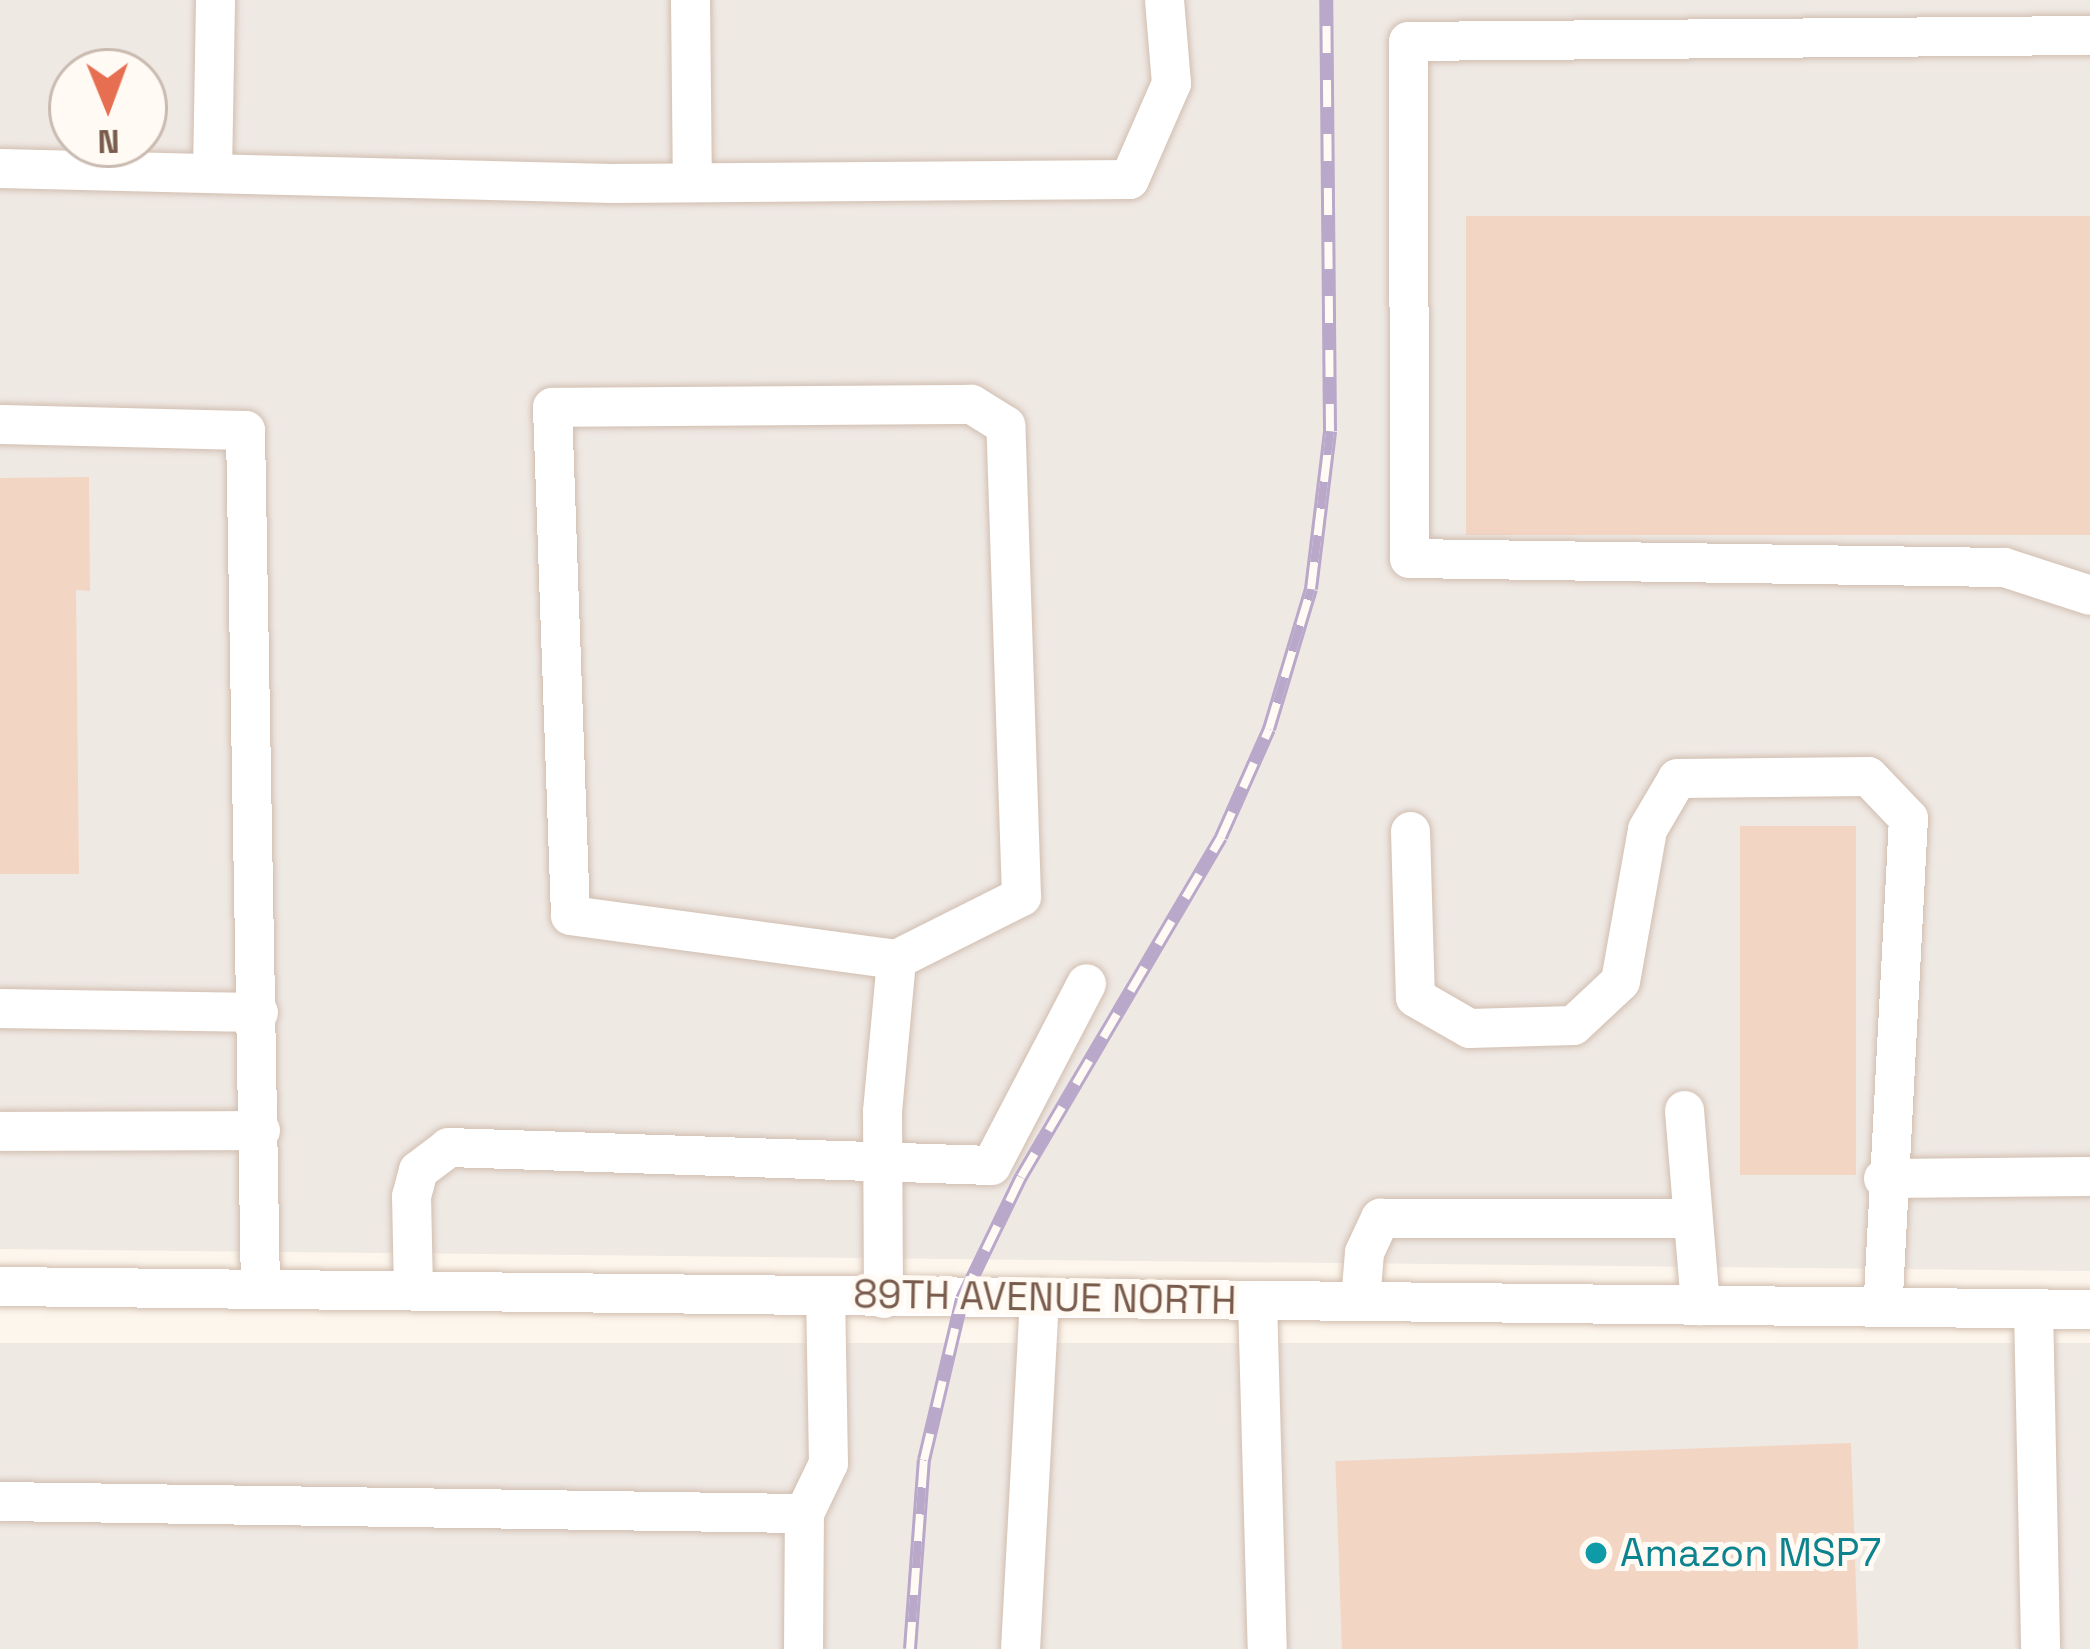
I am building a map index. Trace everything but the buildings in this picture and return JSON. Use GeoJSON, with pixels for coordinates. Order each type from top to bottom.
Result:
{"type":"FeatureCollection","features":[{"type":"Feature","properties":{"kind":"street"},"geometry":{"type":"LineString","coordinates":[[212,173],[215,0]]}},
{"type":"Feature","properties":{"kind":"street"},"geometry":{"type":"LineString","coordinates":[[690,0],[692,182]]}},
{"type":"Feature","properties":{"kind":"street"},"geometry":{"type":"LineString","coordinates":[[0,168],[692,182],[1129,179],[1171,83],[1164,0]]}},
{"type":"Feature","properties":{"kind":"street"},"geometry":{"type":"LineString","coordinates":[[2090,35],[1408,41],[1409,558],[2004,567],[2090,595]]}},
{"type":"Feature","properties":{"kind":"street"},"geometry":{"type":"LineString","coordinates":[[971,404],[1005,425],[1021,896],[896,959],[570,915],[552,407],[971,404]]}},
{"type":"Feature","properties":{"kind":"street"},"geometry":{"type":"LineString","coordinates":[[0,424],[245,430],[260,1289]]}},
{"type":"Feature","properties":{"kind":"street"},"geometry":{"type":"LineString","coordinates":[[1410,831],[1415,997],[1469,1028],[1573,1025],[1621,980],[1647,829],[1677,778],[1868,776],[1908,818],[1883,1178],[1882,1306]]}},
{"type":"Feature","properties":{"kind":"street"},"geometry":{"type":"LineString","coordinates":[[883,1298],[881,1156],[896,959]]}},
{"type":"Feature","properties":{"kind":"street"},"geometry":{"type":"LineString","coordinates":[[413,1290],[411,1196],[418,1170],[448,1147],[881,1156],[991,1166],[1087,982]]}},
{"type":"Feature","properties":{"kind":"street"},"geometry":{"type":"LineString","coordinates":[[0,1008],[258,1012]]}},
{"type":"Feature","properties":{"kind":"street"},"geometry":{"type":"LineString","coordinates":[[1684,1110],[1700,1305]]}},
{"type":"Feature","properties":{"kind":"street"},"geometry":{"type":"LineString","coordinates":[[0,1130],[260,1130]]}},
{"type":"Feature","properties":{"kind":"street"},"geometry":{"type":"LineString","coordinates":[[1883,1178],[2090,1176]]}},
{"type":"Feature","properties":{"kind":"street"},"geometry":{"type":"LineString","coordinates":[[1360,1300],[1364,1252],[1380,1218],[1690,1219]]}},
{"type":"Feature","properties":{"kind":"street","name":"89TH AVENUE NORTH"},"geometry":{"type":"LineString","coordinates":[[0,1286],[2090,1309]]}},
{"type":"Feature","properties":{"kind":"street"},"geometry":{"type":"LineString","coordinates":[[803,1649],[804,1513],[829,1463],[825,1296]]}},
{"type":"Feature","properties":{"kind":"street"},"geometry":{"type":"LineString","coordinates":[[1020,1649],[1039,1299]]}},
{"type":"Feature","properties":{"kind":"street"},"geometry":{"type":"LineString","coordinates":[[1257,1300],[1267,1649]]}},
{"type":"Feature","properties":{"kind":"street"},"geometry":{"type":"LineString","coordinates":[[2033,1308],[2039,1649]]}},
{"type":"Feature","properties":{"kind":"street"},"geometry":{"type":"LineString","coordinates":[[0,1501],[804,1513]]}},
{"type":"Feature","properties":{"kind":"shaded area"},"geometry":{"type":"Polygon","coordinates":[[[0,0],[2090,0],[2090,1271],[0,1249],[0,0]]]}},
{"type":"Feature","properties":{"kind":"shaded area"},"geometry":{"type":"Polygon","coordinates":[[[0,1343],[2090,1343],[2090,1649],[0,1649],[0,1343]]]}},
{"type":"Feature","properties":{"kind":"railway"},"geometry":{"type":"LineString","coordinates":[[910,1649],[924,1460],[962,1299],[1021,1177],[1221,837],[1269,729],[1311,589],[1330,431],[1326,0]]}},
{"type":"Feature","properties":{"kind":"place","name":"Amazon MSP7"},"geometry":{"type":"Point","coordinates":[1596,1553]}}]}
